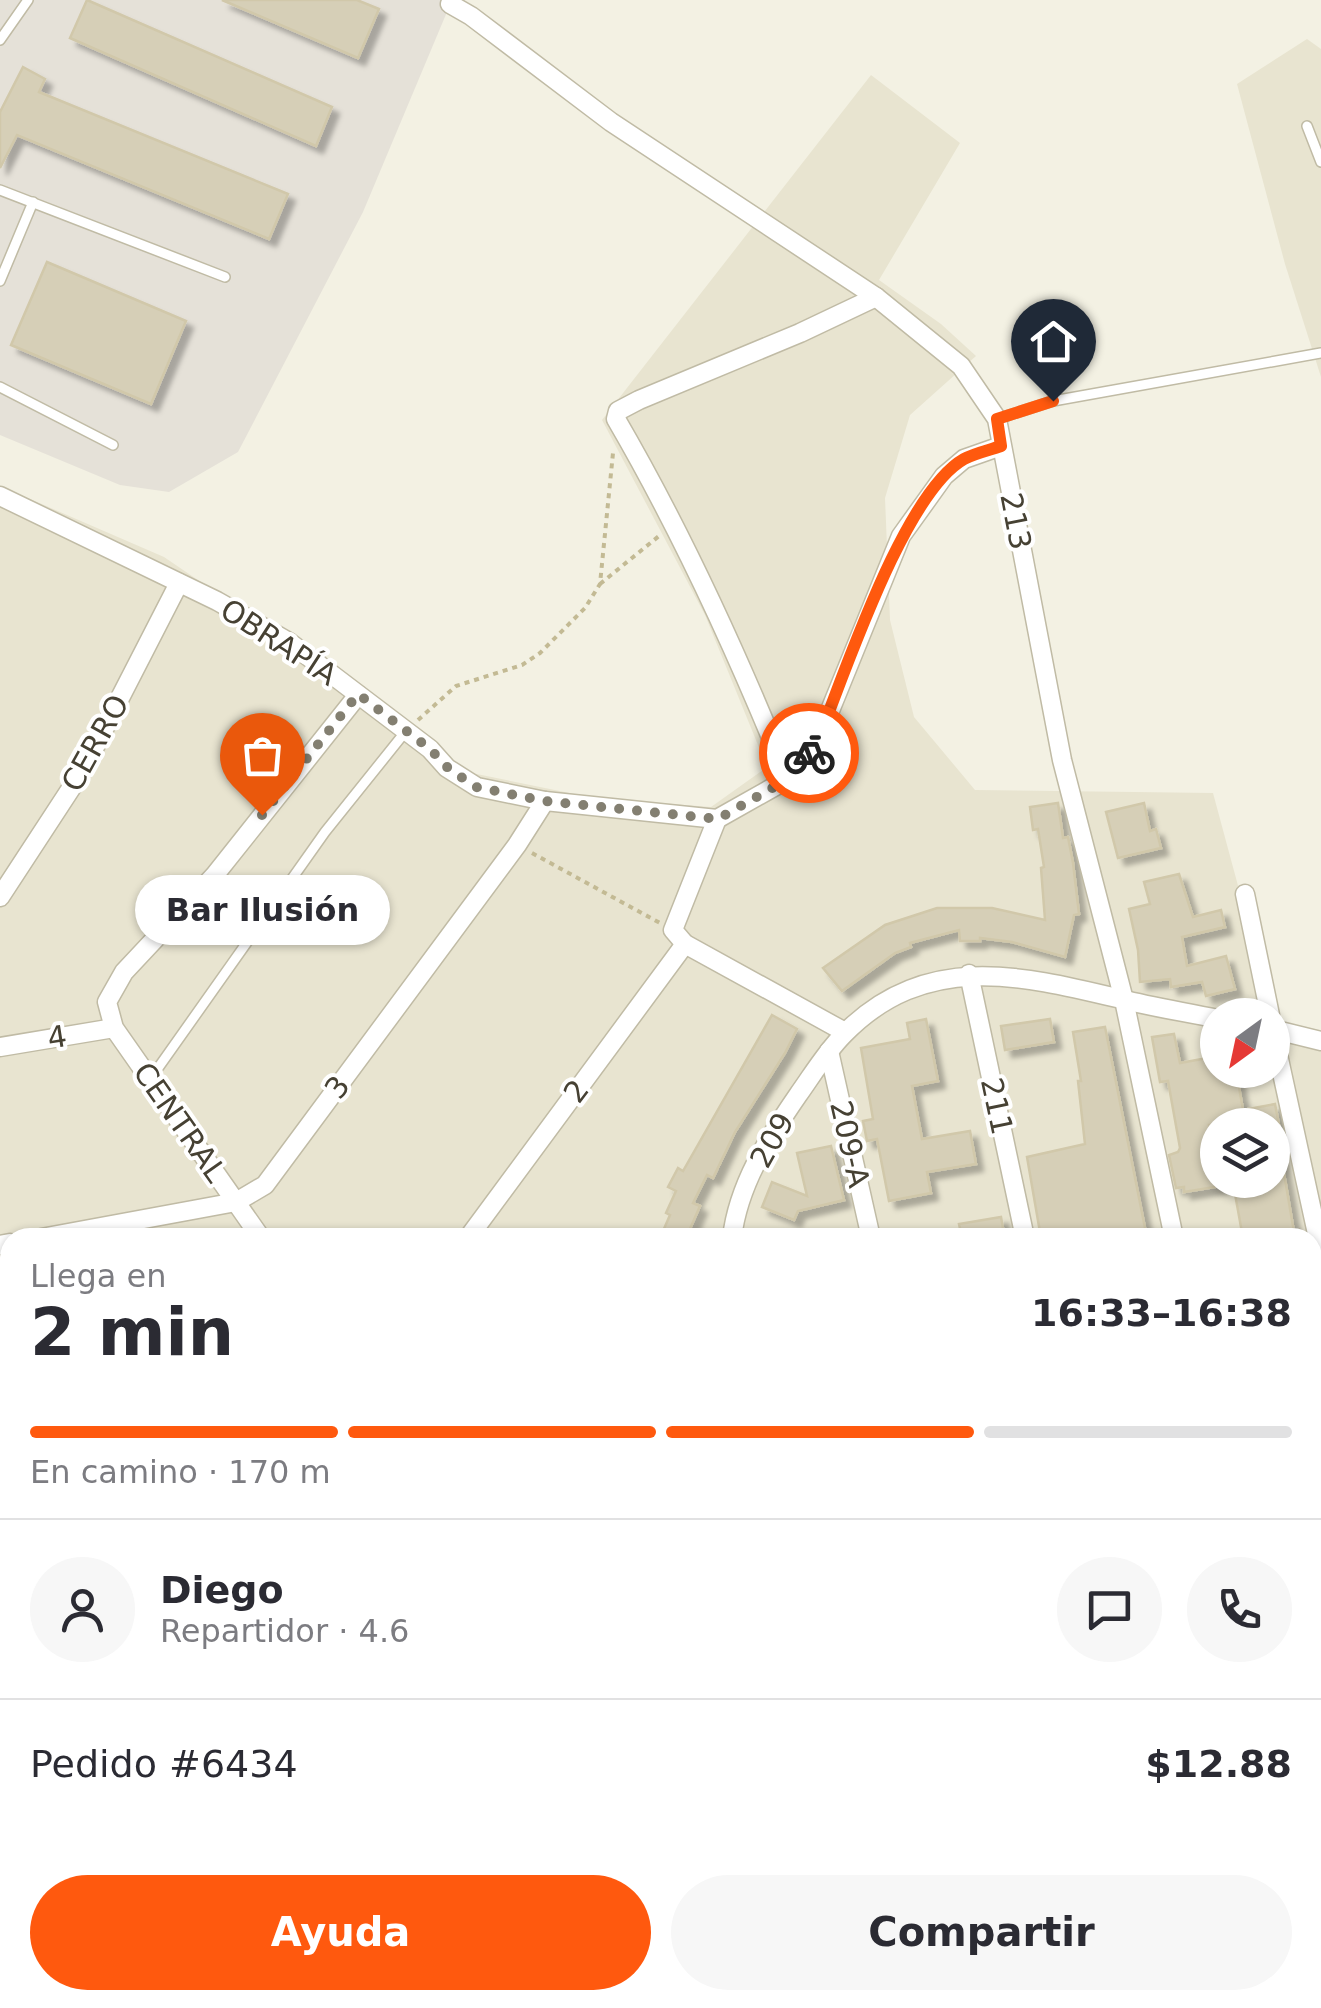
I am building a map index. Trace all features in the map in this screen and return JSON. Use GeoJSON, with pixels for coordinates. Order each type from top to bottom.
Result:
{"type":"FeatureCollection","features":[{"type":"Feature","properties":{"kind":"street","name":"213"},"geometry":{"type":"LineString","coordinates":[[446,2],[471,16],[611,122],[876,297],[962,366],[997,419],[1062,760],[1124,1000],[1172,1228]]}},
{"type":"Feature","properties":{"kind":"street"},"geometry":{"type":"LineString","coordinates":[[788,779],[747,676],[675,522],[616,418],[618,410],[876,297]]}},
{"type":"Feature","properties":{"kind":"street"},"geometry":{"type":"LineString","coordinates":[[718,819],[788,779],[818,740],[901,536],[944,476],[964,458],[1001,446]]}},
{"type":"Feature","properties":{"kind":"street","name":"OBRAPÍA"},"geometry":{"type":"LineString","coordinates":[[0,496],[179,583],[289,642],[476,787],[544,801],[718,819]]}},
{"type":"Feature","properties":{"kind":"street","name":"CERRO"},"geometry":{"type":"LineString","coordinates":[[0,897],[83,770],[179,583]]}},
{"type":"Feature","properties":{"kind":"street","name":"CENTRAL"},"geometry":{"type":"LineString","coordinates":[[254,1228],[114,1028],[107,1002],[124,972],[214,876],[358,694]]}},
{"type":"Feature","properties":{"kind":"street","name":"3"},"geometry":{"type":"LineString","coordinates":[[96,1228],[236,1202],[265,1185],[517,845],[544,801]]}},
{"type":"Feature","properties":{"kind":"street","name":"2"},"geometry":{"type":"LineString","coordinates":[[475,1228],[679,937],[718,819]]}},
{"type":"Feature","properties":{"kind":"street"},"geometry":{"type":"LineString","coordinates":[[1245,894],[1266,998]]}},
{"type":"Feature","properties":{"kind":"street"},"geometry":{"type":"LineString","coordinates":[[679,937],[845,1032]]}},
{"type":"Feature","properties":{"kind":"street","name":"209"},"geometry":{"type":"LineString","coordinates":[[733,1228],[734,1216],[766,1141],[829,1051],[845,1032],[901,993],[932,980],[969,974],[1060,983],[1200,1015]]}},
{"type":"Feature","properties":{"kind":"street","name":"211"},"geometry":{"type":"LineString","coordinates":[[969,974],[1023,1228]]}},
{"type":"Feature","properties":{"kind":"street","name":"4"},"geometry":{"type":"LineString","coordinates":[[0,1047],[114,1028]]}},
{"type":"Feature","properties":{"kind":"street"},"geometry":{"type":"LineString","coordinates":[[1290,1033],[1321,1041]]}},
{"type":"Feature","properties":{"kind":"street","name":"209-A"},"geometry":{"type":"LineString","coordinates":[[829,1051],[870,1228]]}},
{"type":"Feature","properties":{"kind":"street"},"geometry":{"type":"LineString","coordinates":[[1286,1088],[1316,1228]]}},
{"type":"Feature","properties":{"kind":"lane"},"geometry":{"type":"LineString","coordinates":[[0,40],[28,0]]}},
{"type":"Feature","properties":{"kind":"lane"},"geometry":{"type":"LineString","coordinates":[[1307,126],[1321,162]]}},
{"type":"Feature","properties":{"kind":"lane"},"geometry":{"type":"LineString","coordinates":[[0,190],[225,276]]}},
{"type":"Feature","properties":{"kind":"lane"},"geometry":{"type":"LineString","coordinates":[[0,281],[33,202]]}},
{"type":"Feature","properties":{"kind":"lane"},"geometry":{"type":"LineString","coordinates":[[997,419],[1053,401],[1321,353]]}},
{"type":"Feature","properties":{"kind":"lane"},"geometry":{"type":"LineString","coordinates":[[0,387],[113,444]]}},
{"type":"Feature","properties":{"kind":"lane"},"geometry":{"type":"LineString","coordinates":[[151,1078],[326,832],[406,731]]}},
{"type":"Feature","properties":{"kind":"path"},"geometry":{"type":"LineString","coordinates":[[600,584],[613,452]]}},
{"type":"Feature","properties":{"kind":"path"},"geometry":{"type":"LineString","coordinates":[[406,731],[456,686],[522,665],[540,653],[585,608],[600,584],[675,522]]}},
{"type":"Feature","properties":{"kind":"path"},"geometry":{"type":"LineString","coordinates":[[517,845],[679,937]]}},
{"type":"Feature","properties":{"kind":"shaded area"},"geometry":{"type":"Polygon","coordinates":[[[0,0],[452,0],[363,212],[238,452],[169,492],[120,485],[0,435],[0,0]]]}},
{"type":"Feature","properties":{"kind":"shaded area"},"geometry":{"type":"Polygon","coordinates":[[[1307,39],[1321,49],[1321,377],[1285,264],[1237,84],[1307,39]]]}},
{"type":"Feature","properties":{"kind":"shaded area"},"geometry":{"type":"Polygon","coordinates":[[[871,75],[960,143],[879,280],[941,324],[976,356],[910,415],[885,498],[890,620],[914,717],[975,790],[1213,793],[1268,998],[1200,998],[1200,1088],[1290,1088],[1290,1026],[1321,1032],[1321,1228],[0,1228],[0,486],[164,557],[289,642],[447,768],[594,798],[711,807],[767,767],[705,615],[602,420],[871,75]]]}},
{"type":"Feature","properties":{"kind":"building"},"geometry":{"type":"Polygon","coordinates":[[[87,0],[332,107],[316,146],[70,38],[87,0]]]}},
{"type":"Feature","properties":{"kind":"building"},"geometry":{"type":"Polygon","coordinates":[[[222,0],[357,0],[379,9],[358,58],[222,0]]]}},
{"type":"Feature","properties":{"kind":"building"},"geometry":{"type":"Polygon","coordinates":[[[23,67],[45,79],[39,92],[288,194],[269,239],[17,135],[0,168],[0,112],[23,67]]]}},
{"type":"Feature","properties":{"kind":"building"},"geometry":{"type":"Polygon","coordinates":[[[47,262],[186,321],[151,404],[11,345],[47,262]]]}},
{"type":"Feature","properties":{"kind":"building"},"geometry":{"type":"Polygon","coordinates":[[[1058,803],[1063,838],[1068,837],[1073,863],[1079,914],[1074,915],[1065,957],[1012,942],[980,938],[960,941],[959,930],[910,943],[911,947],[895,953],[842,991],[823,968],[885,925],[937,908],[992,908],[1045,920],[1041,868],[1044,867],[1030,807],[1058,803]]]}},
{"type":"Feature","properties":{"kind":"building"},"geometry":{"type":"Polygon","coordinates":[[[1144,803],[1150,831],[1156,829],[1161,848],[1118,858],[1106,812],[1144,803]]]}},
{"type":"Feature","properties":{"kind":"building"},"geometry":{"type":"Polygon","coordinates":[[[1179,874],[1193,917],[1221,910],[1225,927],[1182,937],[1187,966],[1226,956],[1235,989],[1206,996],[1202,982],[1171,987],[1170,979],[1140,982],[1129,909],[1150,904],[1144,882],[1179,874]]]}},
{"type":"Feature","properties":{"kind":"building"},"geometry":{"type":"Polygon","coordinates":[[[772,1015],[797,1029],[735,1132],[713,1178],[707,1175],[693,1203],[700,1206],[690,1228],[664,1228],[676,1191],[668,1187],[678,1168],[683,1171],[772,1015]]]}},
{"type":"Feature","properties":{"kind":"building"},"geometry":{"type":"Polygon","coordinates":[[[926,1019],[938,1081],[912,1086],[922,1139],[970,1131],[976,1164],[927,1172],[931,1193],[889,1201],[877,1139],[867,1141],[863,1121],[873,1119],[861,1048],[910,1039],[907,1023],[926,1019]]]}},
{"type":"Feature","properties":{"kind":"building"},"geometry":{"type":"Polygon","coordinates":[[[1050,1019],[1054,1042],[1005,1050],[1001,1026],[1050,1019]]]}},
{"type":"Feature","properties":{"kind":"building"},"geometry":{"type":"Polygon","coordinates":[[[1105,1027],[1145,1228],[1039,1228],[1027,1157],[1085,1144],[1073,1032],[1105,1027]]]}},
{"type":"Feature","properties":{"kind":"building"},"geometry":{"type":"Polygon","coordinates":[[[1174,1034],[1180,1063],[1200,1059],[1200,1088],[1239,1088],[1243,1108],[1200,1108],[1200,1189],[1184,1192],[1184,1187],[1176,1188],[1169,1155],[1180,1148],[1168,1081],[1160,1082],[1152,1037],[1174,1034]]]}},
{"type":"Feature","properties":{"kind":"building"},"geometry":{"type":"Polygon","coordinates":[[[831,1146],[844,1200],[798,1211],[794,1220],[762,1207],[772,1182],[807,1196],[797,1153],[831,1146]]]}},
{"type":"Feature","properties":{"kind":"building"},"geometry":{"type":"Polygon","coordinates":[[[1236,1198],[1288,1198],[1293,1228],[1241,1228],[1236,1198]]]}},
{"type":"Feature","properties":{"kind":"building"},"geometry":{"type":"Polygon","coordinates":[[[1001,1217],[1003,1228],[960,1228],[959,1224],[1001,1217]]]}},
{"type":"Feature","properties":{"kind":"way so far"},"geometry":{"type":"LineString","coordinates":[[262,815],[358,694],[476,787],[544,801],[718,819],[788,779],[809,753]]}},
{"type":"Feature","properties":{"kind":"place","name":"Bar Ilusión"},"geometry":{"type":"Point","coordinates":[262,815]}},
{"type":"Feature","properties":{"kind":"route"},"geometry":{"type":"LineString","coordinates":[[809,753],[818,740],[901,536],[944,476],[964,458],[1001,446],[997,419],[1053,401]]}}]}
